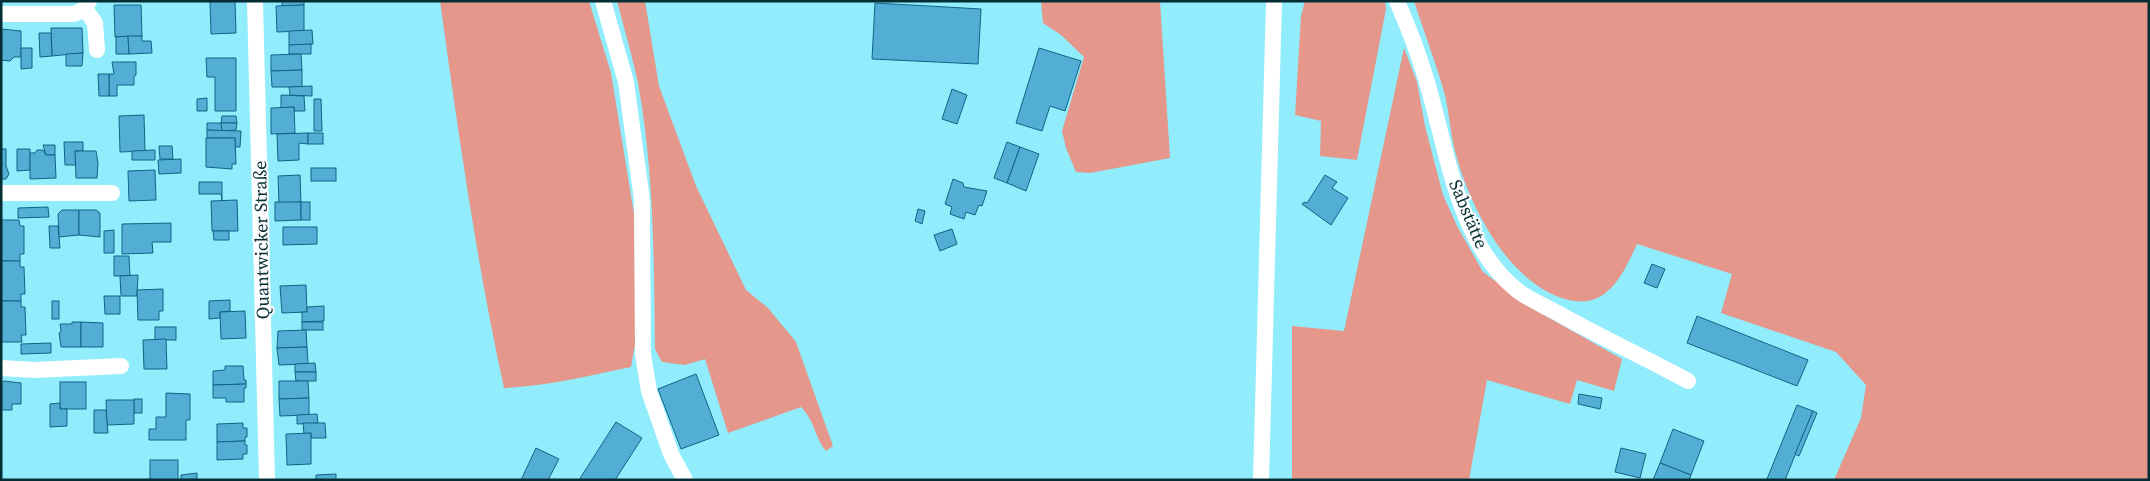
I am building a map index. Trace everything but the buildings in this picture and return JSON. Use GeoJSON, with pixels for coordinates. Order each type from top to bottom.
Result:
{"type":"FeatureCollection","features":[{"type":"Feature","properties":{"kind":"street","name":"Quantwicker Straße"},"geometry":{"type":"LineString","coordinates":[[255,1],[267,480]]}},
{"type":"Feature","properties":{"kind":"street"},"geometry":{"type":"LineString","coordinates":[[603,1],[626,82],[642,200],[643,355],[648,382],[671,454],[685,480]]}},
{"type":"Feature","properties":{"kind":"street"},"geometry":{"type":"LineString","coordinates":[[1261,480],[1274,1]]}},
{"type":"Feature","properties":{"kind":"street","name":"Sabstätte"},"geometry":{"type":"LineString","coordinates":[[1397,1],[1428,86],[1455,185],[1473,231],[1490,262],[1518,291],[1606,340],[1688,381]]}},
{"type":"Feature","properties":{"kind":"street"},"geometry":{"type":"LineString","coordinates":[[1,14],[74,14],[87,5],[95,23],[97,50]]}},
{"type":"Feature","properties":{"kind":"street"},"geometry":{"type":"LineString","coordinates":[[1,194],[112,193]]}},
{"type":"Feature","properties":{"kind":"street"},"geometry":{"type":"LineString","coordinates":[[1,368],[34,370],[120,366]]}},
{"type":"Feature","properties":{"kind":"shaded area"},"geometry":{"type":"Polygon","coordinates":[[[440,1],[589,1],[611,73],[634,214],[636,339],[631,367],[552,383],[504,388],[476,244],[440,1]]]}},
{"type":"Feature","properties":{"kind":"shaded area"},"geometry":{"type":"Polygon","coordinates":[[[617,1],[645,1],[659,86],[696,186],[746,290],[768,308],[796,342],[833,446],[826,451],[806,412],[801,407],[728,433],[705,359],[685,365],[662,362],[655,349],[652,215],[647,149],[638,83],[617,1]]]}},
{"type":"Feature","properties":{"kind":"shaded area"},"geometry":{"type":"Polygon","coordinates":[[[1041,1],[1160,1],[1170,158],[1090,173],[1076,172],[1066,148],[1062,131],[1084,57],[1061,35],[1043,23],[1041,1]]]}},
{"type":"Feature","properties":{"kind":"shaded area"},"geometry":{"type":"Polygon","coordinates":[[[1305,1],[1385,1],[1386,9],[1357,160],[1320,156],[1321,121],[1295,115],[1301,16],[1305,1]]]}},
{"type":"Feature","properties":{"kind":"shaded area"},"geometry":{"type":"Polygon","coordinates":[[[1414,1],[2149,1],[2149,480],[1834,480],[1861,418],[1866,385],[1836,352],[1721,313],[1732,274],[1637,244],[1618,280],[1610,289],[1590,301],[1577,301],[1562,298],[1542,288],[1523,274],[1506,256],[1492,236],[1468,191],[1453,141],[1445,95],[1414,1]]]}},
{"type":"Feature","properties":{"kind":"shaded area"},"geometry":{"type":"Polygon","coordinates":[[[1404,48],[1417,82],[1425,126],[1443,195],[1457,226],[1483,272],[1535,310],[1622,359],[1614,391],[1577,380],[1570,404],[1487,380],[1469,480],[1292,480],[1292,326],[1344,331],[1404,48]]]}}]}
